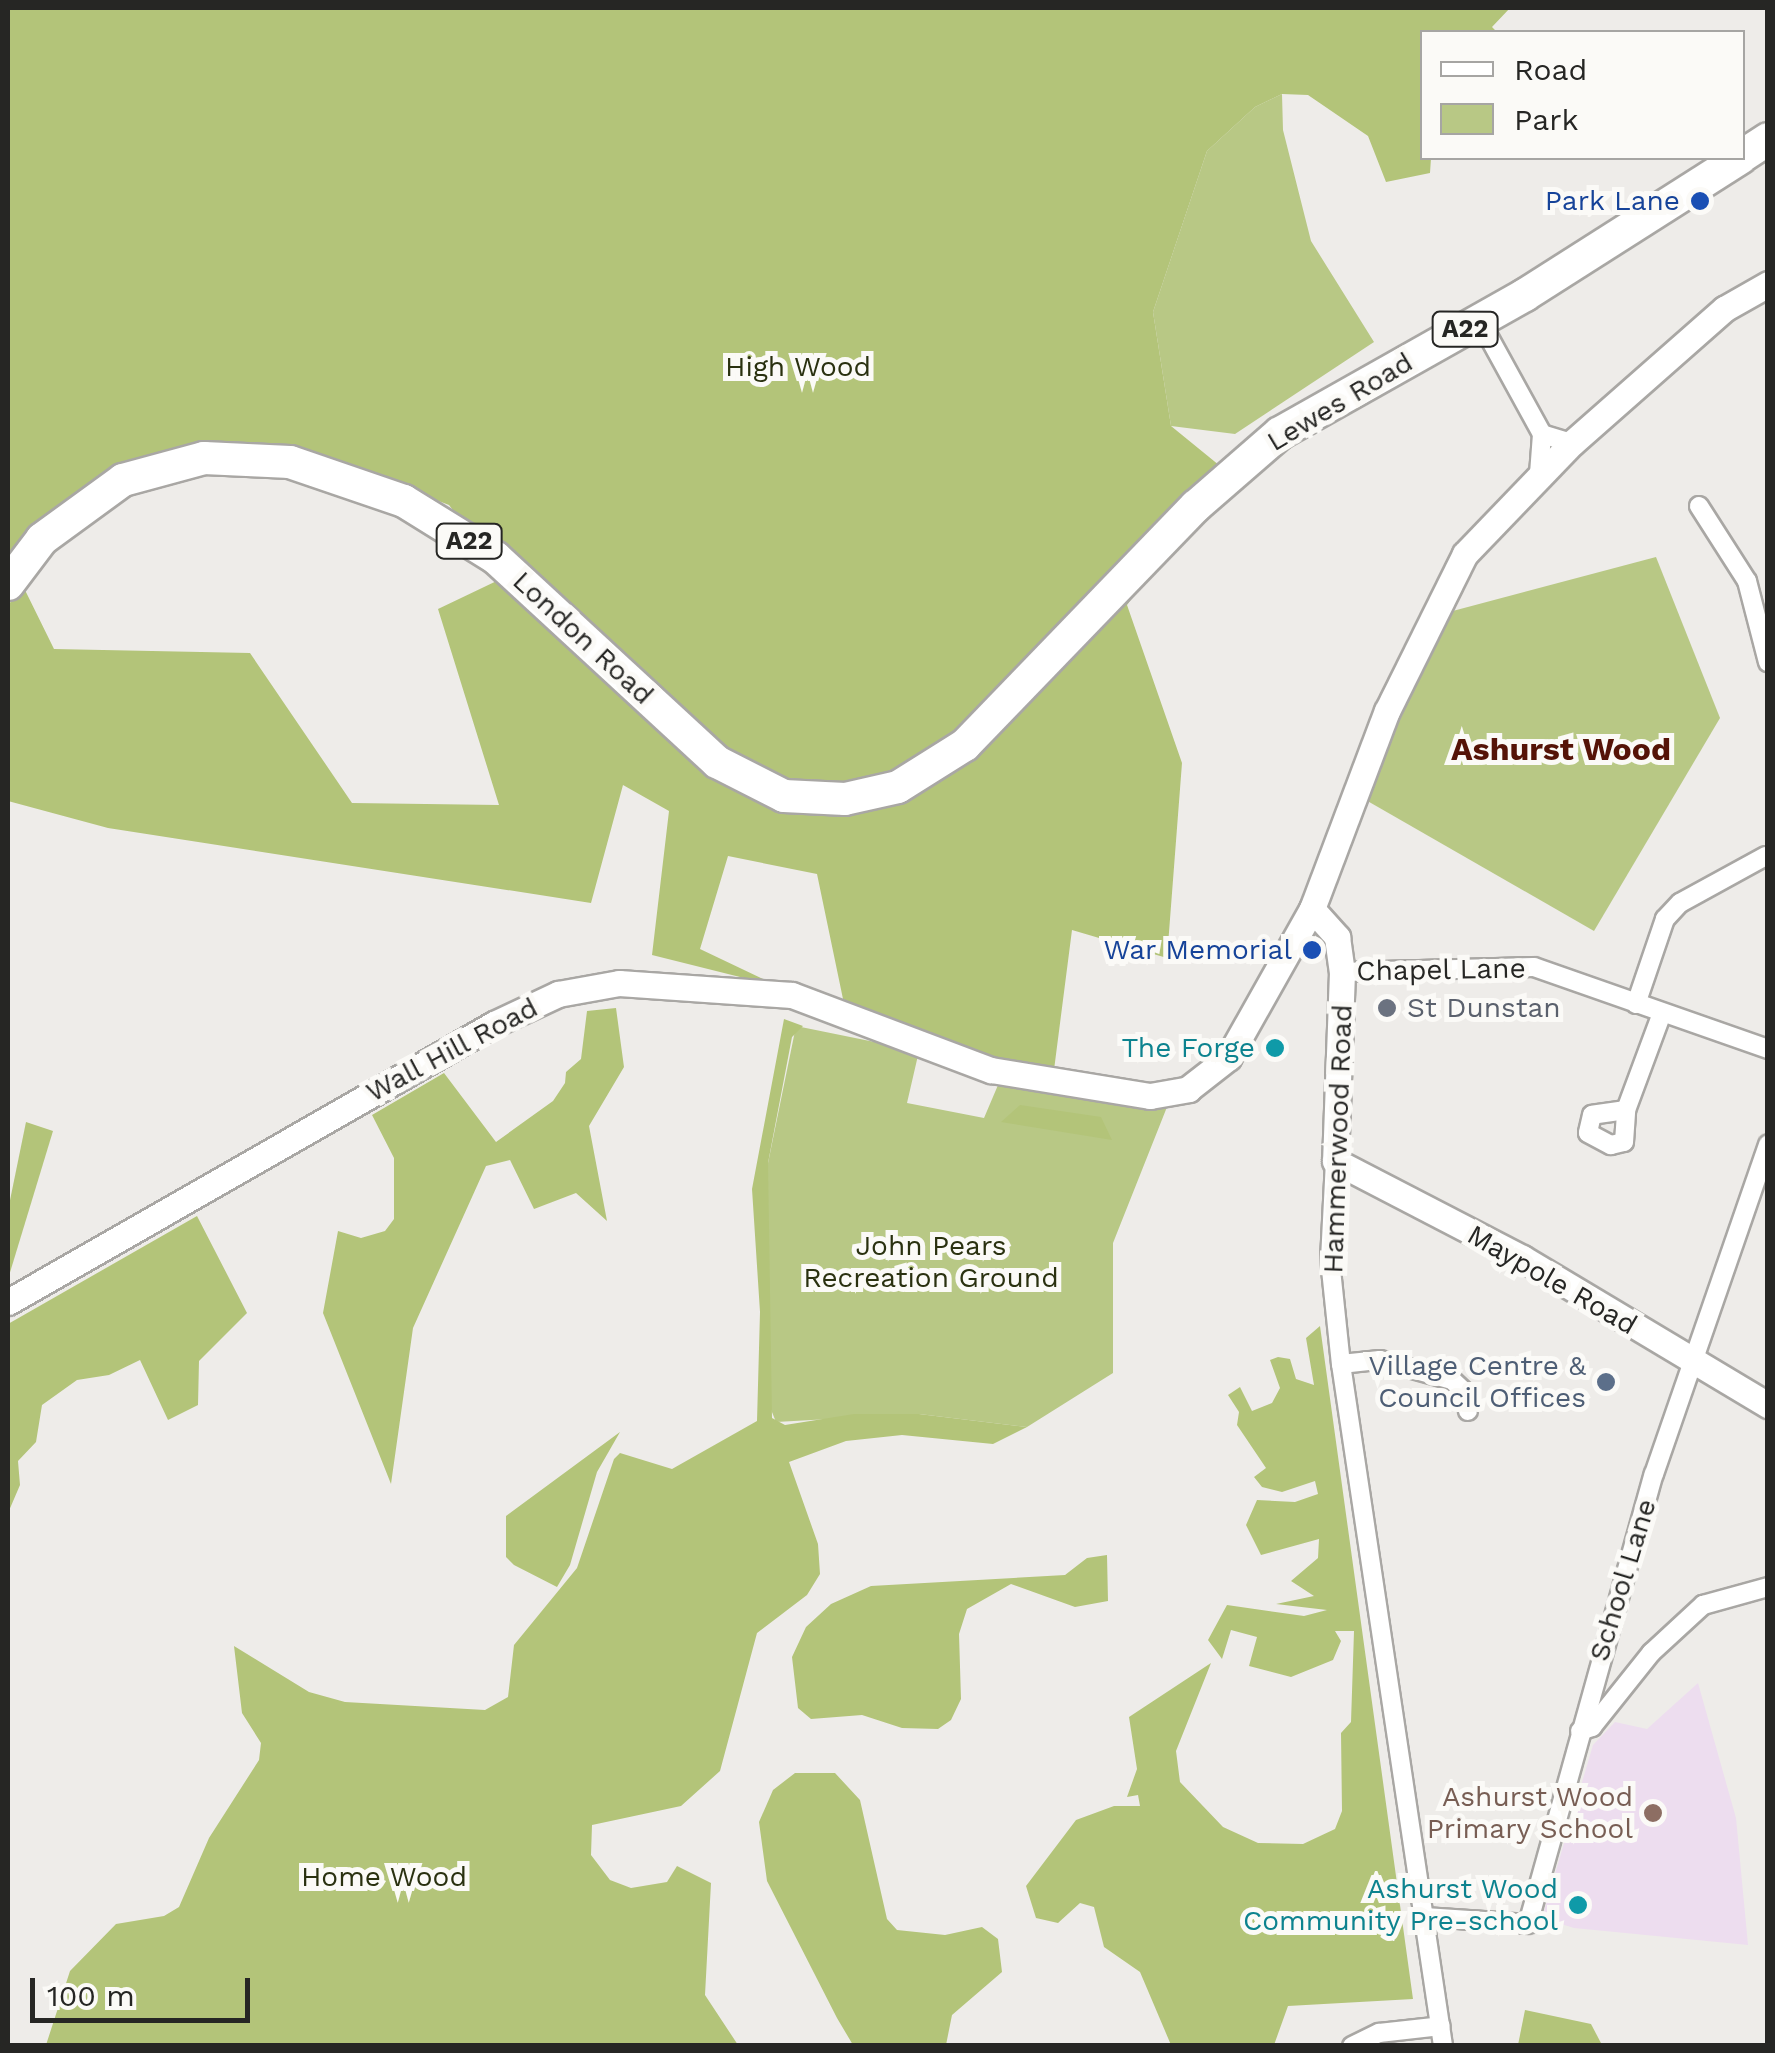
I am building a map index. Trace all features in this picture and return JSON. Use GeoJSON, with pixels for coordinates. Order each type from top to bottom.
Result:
{"type":"FeatureCollection","features":[{"type":"Feature","properties":{"kind":"highway","name":"Lewes Road"},"geometry":{"type":"LineString","coordinates":[[1745,154],[1768,139]]}},
{"type":"Feature","properties":{"kind":"highway","name":"Lewes Road"},"geometry":{"type":"LineString","coordinates":[[898,787],[965,745],[1196,506],[1280,433],[1480,321],[1736,160]]}},
{"type":"Feature","properties":{"kind":"highway","name":"London Road"},"geometry":{"type":"LineString","coordinates":[[8,584],[42,538],[123,480],[204,458],[290,462],[404,501],[496,558],[717,762],[784,796],[845,799],[898,787]]}},
{"type":"Feature","properties":{"kind":"street"},"geometry":{"type":"LineString","coordinates":[[1312,909],[1432,610],[1465,554],[1572,443],[1724,308],[1768,284]]}},
{"type":"Feature","properties":{"kind":"street"},"geometry":{"type":"LineString","coordinates":[[1480,321],[1542,434],[1539,474]]}},
{"type":"Feature","properties":{"kind":"street"},"geometry":{"type":"LineString","coordinates":[[1542,434],[1572,443]]}},
{"type":"Feature","properties":{"kind":"street"},"geometry":{"type":"LineString","coordinates":[[1699,506],[1747,580],[1768,662]]}},
{"type":"Feature","properties":{"kind":"street"},"geometry":{"type":"LineString","coordinates":[[1636,1004],[1665,919],[1680,904],[1766,856]]}},
{"type":"Feature","properties":{"kind":"street","name":"Hammerwood Road"},"geometry":{"type":"LineString","coordinates":[[1312,909],[1336,938],[1342,972],[1330,1260],[1341,1364],[1443,2046]]}},
{"type":"Feature","properties":{"kind":"street","name":"Wall Hill Road"},"geometry":{"type":"LineString","coordinates":[[8,1302],[494,1024],[558,994],[619,983],[792,995],[991,1070],[1171,1094],[1228,1058],[1312,909]]}},
{"type":"Feature","properties":{"kind":"street","name":"Chapel Lane"},"geometry":{"type":"LineString","coordinates":[[1342,972],[1534,966],[1768,1050]]}},
{"type":"Feature","properties":{"kind":"street"},"geometry":{"type":"LineString","coordinates":[[1626,1110],[1662,1013]]}},
{"type":"Feature","properties":{"kind":"street","name":"School Lane"},"geometry":{"type":"LineString","coordinates":[[1426,1918],[1528,1924],[1580,1732],[1691,1358],[1768,1144]]}},
{"type":"Feature","properties":{"kind":"street","name":"Maypole Road"},"geometry":{"type":"LineString","coordinates":[[1335,1161],[1522,1258],[1768,1405]]}},
{"type":"Feature","properties":{"kind":"street"},"geometry":{"type":"LineString","coordinates":[[1341,1364],[1380,1360],[1452,1380],[1466,1393],[1468,1410]]}},
{"type":"Feature","properties":{"kind":"street"},"geometry":{"type":"LineString","coordinates":[[1580,1732],[1592,1727],[1651,1653],[1703,1605],[1768,1587]]}},
{"type":"Feature","properties":{"kind":"street"},"geometry":{"type":"LineString","coordinates":[[1352,2046],[1441,2026]]}},
{"type":"Feature","properties":{"kind":"shaded area","name":"Ashurst Wood Primary School"},"geometry":{"type":"Polygon","coordinates":[[[1698,1683],[1736,1818],[1748,1945],[1574,1928],[1542,1918],[1593,1745],[1615,1722],[1647,1729],[1698,1683]]]}},
{"type":"Feature","properties":{"kind":"green space","name":"High Wood"},"geometry":{"type":"Polygon","coordinates":[[[8,8],[1510,8],[1492,27],[1495,30],[1420,30],[1420,160],[1431,160],[1430,173],[1386,182],[1368,136],[1308,95],[1282,94],[1255,107],[1207,151],[1153,312],[1171,426],[1225,470],[1127,605],[1182,763],[1167,958],[1072,930],[1054,1070],[954,1048],[843,999],[817,874],[728,856],[700,949],[763,979],[760,982],[652,955],[669,811],[623,785],[591,903],[108,828],[8,801],[8,606],[22,584],[54,649],[250,653],[352,803],[499,805],[438,609],[505,577],[449,505],[298,447],[208,443],[8,562],[8,8]]]}},
{"type":"Feature","properties":{"kind":"green space"},"geometry":{"type":"Polygon","coordinates":[[[1282,94],[1283,130],[1311,241],[1374,342],[1235,434],[1171,426],[1153,312],[1207,151],[1255,107],[1282,94]]]}},
{"type":"Feature","properties":{"kind":"green space"},"geometry":{"type":"Polygon","coordinates":[[[1656,557],[1720,718],[1594,931],[1364,799],[1449,612],[1656,557]]]}},
{"type":"Feature","properties":{"kind":"green space"},"geometry":{"type":"Polygon","coordinates":[[[616,1008],[624,1067],[589,1126],[607,1221],[576,1193],[534,1209],[510,1160],[486,1166],[413,1328],[391,1484],[323,1313],[338,1231],[361,1238],[385,1231],[394,1219],[394,1158],[372,1115],[444,1073],[496,1142],[553,1101],[565,1083],[566,1072],[581,1059],[587,1011],[616,1008]]]}},
{"type":"Feature","properties":{"kind":"green space","name":"Home Wood"},"geometry":{"type":"Polygon","coordinates":[[[784,1019],[803,1026],[792,1037],[768,1163],[772,1418],[785,1425],[854,1414],[919,1414],[1027,1427],[993,1444],[902,1435],[846,1441],[789,1462],[818,1544],[820,1574],[807,1595],[757,1633],[720,1771],[681,1806],[592,1825],[591,1855],[610,1880],[631,1888],[667,1882],[677,1866],[711,1883],[705,1995],[738,2045],[46,2045],[70,1971],[116,1924],[164,1916],[179,1907],[209,1838],[259,1760],[261,1743],[242,1713],[234,1646],[309,1692],[345,1702],[485,1710],[508,1697],[514,1645],[577,1568],[614,1459],[620,1453],[672,1469],[757,1421],[760,1312],[752,1189],[784,1019]]]}},
{"type":"Feature","properties":{"kind":"green space","name":"John Pears Recreation Ground"},"geometry":{"type":"Polygon","coordinates":[[[796,1026],[919,1051],[907,1103],[984,1118],[1001,1078],[1110,1094],[1117,1105],[1167,1107],[1113,1243],[1113,1373],[1027,1427],[919,1414],[776,1422],[768,1402],[768,1163],[796,1026]]]}},
{"type":"Feature","properties":{"kind":"green space"},"geometry":{"type":"Polygon","coordinates":[[[1020,1105],[1101,1117],[1112,1140],[1001,1122],[1020,1105]]]}},
{"type":"Feature","properties":{"kind":"green space"},"geometry":{"type":"Polygon","coordinates":[[[26,1122],[53,1131],[8,1279],[8,1210],[26,1122]]]}},
{"type":"Feature","properties":{"kind":"green space"},"geometry":{"type":"Polygon","coordinates":[[[197,1216],[247,1313],[199,1361],[198,1405],[168,1420],[140,1360],[109,1375],[77,1380],[42,1405],[36,1442],[18,1461],[20,1485],[8,1513],[8,1324],[197,1216]]]}},
{"type":"Feature","properties":{"kind":"green space"},"geometry":{"type":"Polygon","coordinates":[[[1320,1326],[1413,1999],[1288,2006],[1274,2045],[1171,2045],[1140,1972],[1104,1947],[1094,1907],[1080,1903],[1058,1923],[1036,1918],[1026,1886],[1076,1820],[1114,1806],[1140,1806],[1138,1795],[1127,1797],[1137,1769],[1129,1717],[1211,1663],[1176,1751],[1180,1782],[1223,1827],[1258,1843],[1303,1844],[1335,1829],[1342,1811],[1341,1733],[1351,1722],[1354,1631],[1335,1631],[1341,1641],[1333,1660],[1291,1677],[1249,1666],[1257,1637],[1231,1630],[1222,1659],[1208,1640],[1227,1605],[1304,1616],[1327,1610],[1276,1604],[1314,1596],[1291,1581],[1318,1558],[1319,1539],[1261,1555],[1246,1525],[1257,1500],[1295,1502],[1318,1494],[1315,1481],[1282,1492],[1262,1487],[1254,1477],[1266,1468],[1237,1425],[1239,1412],[1228,1395],[1240,1387],[1252,1411],[1272,1403],[1280,1388],[1270,1360],[1278,1357],[1290,1359],[1296,1379],[1314,1385],[1306,1338],[1320,1326]]]}},
{"type":"Feature","properties":{"kind":"green space"},"geometry":{"type":"Polygon","coordinates":[[[620,1432],[597,1472],[570,1565],[557,1587],[514,1565],[506,1557],[506,1516],[620,1432]]]}},
{"type":"Feature","properties":{"kind":"green space"},"geometry":{"type":"Polygon","coordinates":[[[1107,1555],[1108,1601],[1075,1607],[1011,1584],[967,1609],[959,1634],[961,1699],[951,1720],[938,1729],[902,1728],[862,1715],[811,1719],[798,1708],[792,1657],[806,1627],[831,1604],[871,1586],[1065,1575],[1087,1558],[1107,1555]]]}},
{"type":"Feature","properties":{"kind":"green space"},"geometry":{"type":"Polygon","coordinates":[[[795,1773],[835,1773],[860,1800],[887,1919],[897,1930],[945,1935],[982,1927],[998,1939],[1002,1972],[952,2015],[946,2045],[853,2045],[837,2018],[767,1881],[759,1822],[773,1790],[795,1773]]]}},
{"type":"Feature","properties":{"kind":"green space"},"geometry":{"type":"Polygon","coordinates":[[[1525,2010],[1591,2024],[1602,2045],[1518,2045],[1525,2010]]]}},
{"type":"Feature","properties":{"kind":"place","name":"Park Lane"},"geometry":{"type":"Point","coordinates":[1700,201]}},
{"type":"Feature","properties":{"kind":"place","name":"War Memorial"},"geometry":{"type":"Point","coordinates":[1312,950]}},
{"type":"Feature","properties":{"kind":"place","name":"St Dunstan"},"geometry":{"type":"Point","coordinates":[1387,1008]}},
{"type":"Feature","properties":{"kind":"place","name":"The Forge"},"geometry":{"type":"Point","coordinates":[1275,1048]}},
{"type":"Feature","properties":{"kind":"place","name":"Village Centre & Council Offices"},"geometry":{"type":"Point","coordinates":[1606,1382]}},
{"type":"Feature","properties":{"kind":"place","name":"Ashurst Wood Primary School"},"geometry":{"type":"Point","coordinates":[1653,1813]}},
{"type":"Feature","properties":{"kind":"place","name":"Ashurst Wood Community Pre-school"},"geometry":{"type":"Point","coordinates":[1578,1905]}},
{"type":"Feature","properties":{"kind":"district","name":"Ashurst Wood"},"geometry":{"type":"Point","coordinates":[1561,749]}}]}
